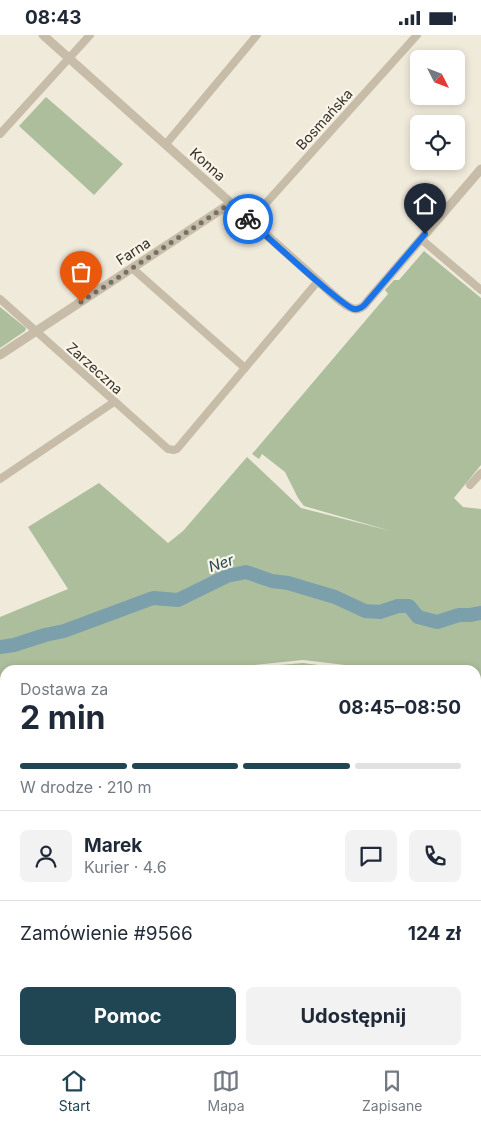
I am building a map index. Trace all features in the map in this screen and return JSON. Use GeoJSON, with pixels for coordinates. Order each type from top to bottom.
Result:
{"type":"FeatureCollection","features":[{"type":"Feature","properties":{"kind":"street","name":"Konna"},"geometry":{"type":"LineString","coordinates":[[44,35],[346,305],[357,309],[367,302],[421,239]]}},
{"type":"Feature","properties":{"kind":"street"},"geometry":{"type":"LineString","coordinates":[[0,135],[90,35]]}},
{"type":"Feature","properties":{"kind":"street"},"geometry":{"type":"LineString","coordinates":[[166,144],[257,35]]}},
{"type":"Feature","properties":{"kind":"street","name":"Bosmańska"},"geometry":{"type":"LineString","coordinates":[[250,221],[417,35]]}},
{"type":"Feature","properties":{"kind":"street"},"geometry":{"type":"LineString","coordinates":[[481,169],[421,239],[481,290]]}},
{"type":"Feature","properties":{"kind":"street","name":"Farna"},"geometry":{"type":"LineString","coordinates":[[0,355],[231,203]]}},
{"type":"Feature","properties":{"kind":"street"},"geometry":{"type":"LineString","coordinates":[[132,268],[245,368],[318,281]]}},
{"type":"Feature","properties":{"kind":"street","name":"Zarzeczna"},"geometry":{"type":"LineString","coordinates":[[0,299],[168,449],[176,449],[245,368]]}},
{"type":"Feature","properties":{"kind":"street"},"geometry":{"type":"LineString","coordinates":[[0,479],[114,402]]}},
{"type":"Feature","properties":{"kind":"street"},"geometry":{"type":"LineString","coordinates":[[470,485],[481,473]]}},
{"type":"Feature","properties":{"kind":"green space"},"geometry":{"type":"Polygon","coordinates":[[[46,97],[123,164],[94,195],[19,126],[46,97]]]}},
{"type":"Feature","properties":{"kind":"green space"},"geometry":{"type":"Polygon","coordinates":[[[424,251],[481,298],[481,465],[454,498],[463,507],[481,509],[481,665],[345,665],[303,660],[254,665],[0,665],[0,617],[68,589],[28,527],[99,483],[168,543],[183,531],[247,457],[301,508],[391,531],[304,506],[285,472],[262,454],[259,459],[252,454],[388,294],[385,290],[394,280],[399,280],[424,251]]]}},
{"type":"Feature","properties":{"kind":"green space"},"geometry":{"type":"Polygon","coordinates":[[[0,307],[26,328],[25,331],[0,348],[0,307]]]}},
{"type":"Feature","properties":{"kind":"green space"},"geometry":{"type":"Polygon","coordinates":[[[303,663],[318,665],[280,665],[303,663]]]}},
{"type":"Feature","properties":{"kind":"waterway","name":"Ner"},"geometry":{"type":"LineString","coordinates":[[0,647],[64,631],[153,598],[178,600],[227,576],[246,572],[272,581],[288,583],[335,597],[365,611],[380,612],[398,606],[409,606],[418,617],[437,622],[459,615],[481,613]]}},
{"type":"Feature","properties":{"kind":"way so far"},"geometry":{"type":"LineString","coordinates":[[81,302],[231,203],[248,219]]}},
{"type":"Feature","properties":{"kind":"route"},"geometry":{"type":"LineString","coordinates":[[248,219],[318,281],[353,309],[364,306],[425,234]]}}]}
